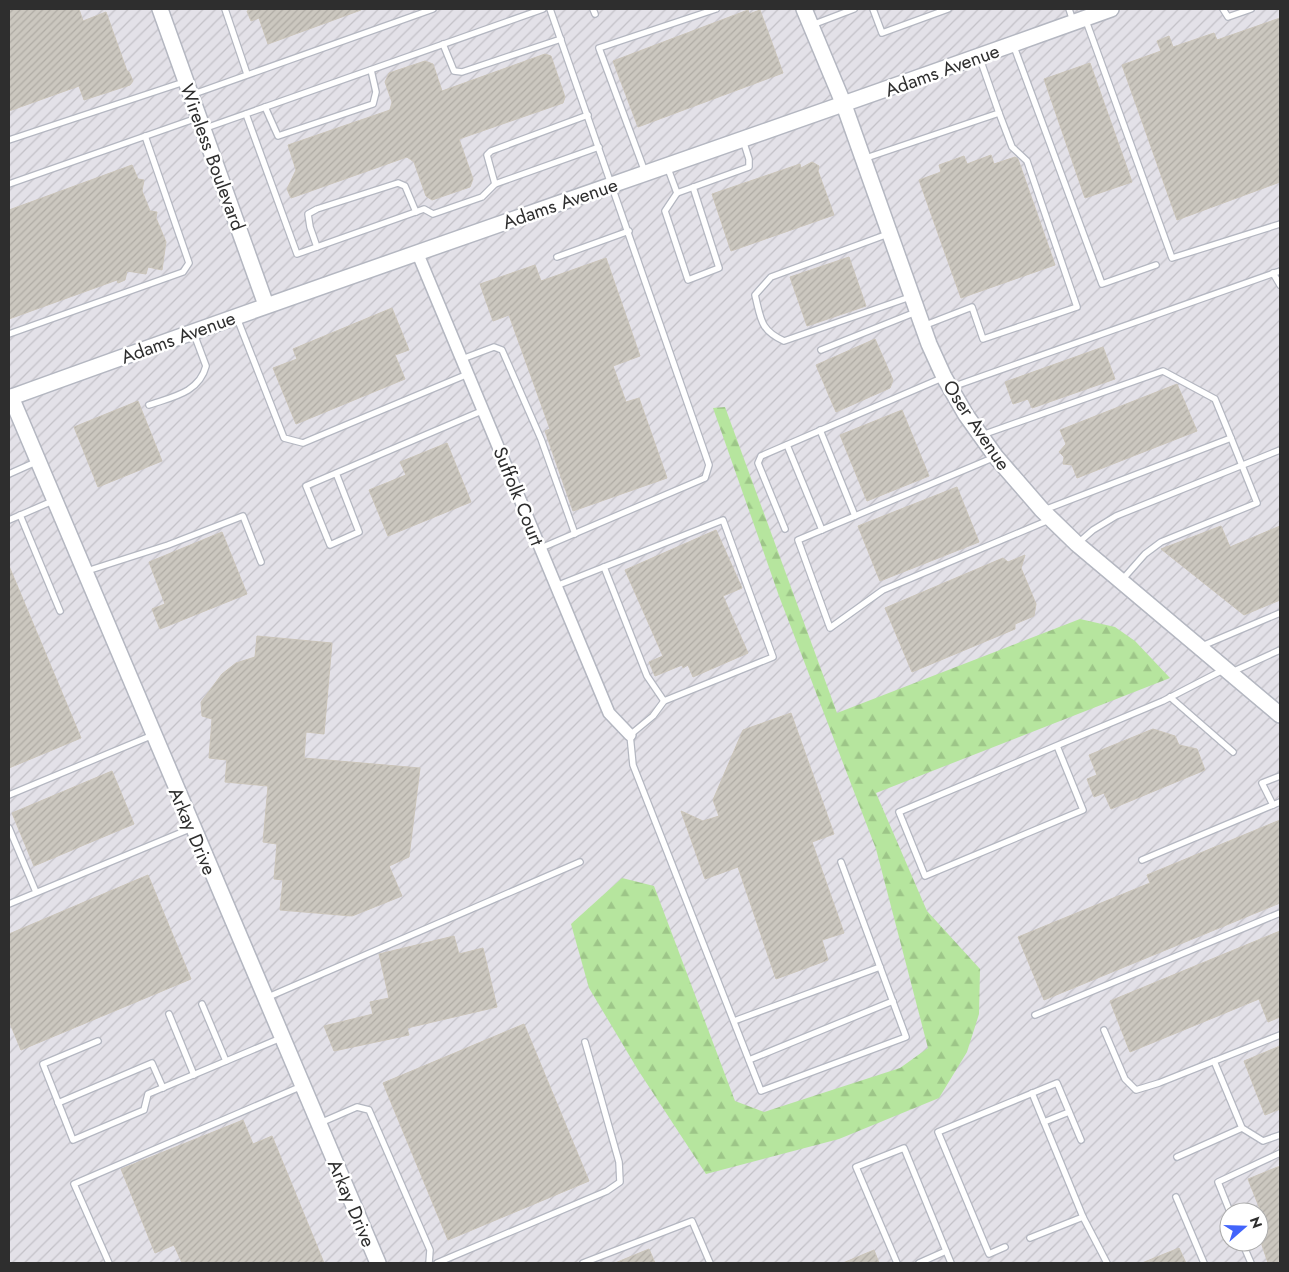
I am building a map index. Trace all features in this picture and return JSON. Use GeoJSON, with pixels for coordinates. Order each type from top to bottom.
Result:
{"type":"FeatureCollection","features":[{"type":"Feature","properties":{"kind":"street","name":"Wireless Boulevard"},"geometry":{"type":"LineString","coordinates":[[160,9],[266,305]]}},
{"type":"Feature","properties":{"kind":"street","name":"Oser Avenue"},"geometry":{"type":"LineString","coordinates":[[804,9],[844,105],[921,319],[947,382],[980,436],[1047,515],[1077,544],[1229,670],[1280,715]]}},
{"type":"Feature","properties":{"kind":"street","name":"Adams Avenue"},"geometry":{"type":"LineString","coordinates":[[10,398],[266,305],[844,105],[1013,44],[1076,16],[1111,9]]}},
{"type":"Feature","properties":{"kind":"street","name":"Suffolk Court"},"geometry":{"type":"LineString","coordinates":[[417,252],[609,713],[630,735]]}},
{"type":"Feature","properties":{"kind":"street","name":"Arkay Drive"},"geometry":{"type":"LineString","coordinates":[[10,398],[378,1263]]}},
{"type":"Feature","properties":{"kind":"lane"},"geometry":{"type":"LineString","coordinates":[[225,9],[247,74]]}},
{"type":"Feature","properties":{"kind":"lane"},"geometry":{"type":"LineString","coordinates":[[9,140],[247,74],[433,9]]}},
{"type":"Feature","properties":{"kind":"lane"},"geometry":{"type":"LineString","coordinates":[[9,184],[145,136],[246,114],[543,9]]}},
{"type":"Feature","properties":{"kind":"lane"},"geometry":{"type":"LineString","coordinates":[[541,548],[705,478],[709,465],[550,9]]}},
{"type":"Feature","properties":{"kind":"lane"},"geometry":{"type":"LineString","coordinates":[[645,174],[599,48],[716,9]]}},
{"type":"Feature","properties":{"kind":"lane"},"geometry":{"type":"LineString","coordinates":[[810,26],[854,9]]}},
{"type":"Feature","properties":{"kind":"lane"},"geometry":{"type":"LineString","coordinates":[[873,9],[882,33],[948,9]]}},
{"type":"Feature","properties":{"kind":"lane"},"geometry":{"type":"LineString","coordinates":[[1223,9],[1228,17],[1251,9]]}},
{"type":"Feature","properties":{"kind":"lane"},"geometry":{"type":"LineString","coordinates":[[1076,16],[1172,258],[1280,224]]}},
{"type":"Feature","properties":{"kind":"lane"},"geometry":{"type":"LineString","coordinates":[[443,44],[454,71],[462,72],[561,39]]}},
{"type":"Feature","properties":{"kind":"lane"},"geometry":{"type":"LineString","coordinates":[[1013,44],[1102,284],[1156,265]]}},
{"type":"Feature","properties":{"kind":"lane"},"geometry":{"type":"LineString","coordinates":[[821,350],[921,319],[972,307],[983,339],[1077,307],[1027,161],[1012,147],[979,56]]}},
{"type":"Feature","properties":{"kind":"lane"},"geometry":{"type":"LineString","coordinates":[[265,107],[278,136],[307,128],[373,104],[376,92],[371,70]]}},
{"type":"Feature","properties":{"kind":"lane"},"geometry":{"type":"LineString","coordinates":[[863,159],[999,113]]}},
{"type":"Feature","properties":{"kind":"lane"},"geometry":{"type":"LineString","coordinates":[[246,114],[296,254],[424,209],[433,214],[482,197],[495,184],[599,146]]}},
{"type":"Feature","properties":{"kind":"lane"},"geometry":{"type":"LineString","coordinates":[[495,184],[486,155],[491,150],[588,115]]}},
{"type":"Feature","properties":{"kind":"lane"},"geometry":{"type":"LineString","coordinates":[[9,334],[183,272],[189,263],[145,136]]}},
{"type":"Feature","properties":{"kind":"lane"},"geometry":{"type":"LineString","coordinates":[[693,187],[720,268],[688,280],[665,211],[677,193],[693,187],[749,167],[749,159],[743,140]]}},
{"type":"Feature","properties":{"kind":"lane"},"geometry":{"type":"LineString","coordinates":[[668,166],[677,193]]}},
{"type":"Feature","properties":{"kind":"lane"},"geometry":{"type":"LineString","coordinates":[[317,247],[308,214],[317,208],[398,182],[405,186],[416,212]]}},
{"type":"Feature","properties":{"kind":"lane"},"geometry":{"type":"LineString","coordinates":[[557,257],[628,231]]}},
{"type":"Feature","properties":{"kind":"lane"},"geometry":{"type":"LineString","coordinates":[[890,233],[771,277],[754,295],[762,323],[770,334],[784,341],[912,296]]}},
{"type":"Feature","properties":{"kind":"lane"},"geometry":{"type":"LineString","coordinates":[[785,529],[758,462],[761,456],[820,430],[947,382],[1280,271]]}},
{"type":"Feature","properties":{"kind":"lane"},"geometry":{"type":"LineString","coordinates":[[1273,273],[1280,285]]}},
{"type":"Feature","properties":{"kind":"lane"},"geometry":{"type":"LineString","coordinates":[[236,316],[284,438],[303,443],[468,374]]}},
{"type":"Feature","properties":{"kind":"lane"},"geometry":{"type":"LineString","coordinates":[[149,406],[185,392],[197,385],[206,366],[193,332]]}},
{"type":"Feature","properties":{"kind":"lane"},"geometry":{"type":"LineString","coordinates":[[462,360],[494,348],[502,350],[541,438],[575,534]]}},
{"type":"Feature","properties":{"kind":"lane"},"geometry":{"type":"LineString","coordinates":[[980,436],[1163,371],[1215,399],[1257,503],[1161,542],[1145,554],[1122,580]]}},
{"type":"Feature","properties":{"kind":"lane"},"geometry":{"type":"LineString","coordinates":[[336,473],[360,532],[330,545],[306,486],[336,473],[484,410]]}},
{"type":"Feature","properties":{"kind":"lane"},"geometry":{"type":"LineString","coordinates":[[820,430],[855,516]]}},
{"type":"Feature","properties":{"kind":"lane"},"geometry":{"type":"LineString","coordinates":[[996,456],[798,540],[830,628],[883,590],[1047,515],[1231,438]]}},
{"type":"Feature","properties":{"kind":"lane"},"geometry":{"type":"LineString","coordinates":[[787,445],[822,530]]}},
{"type":"Feature","properties":{"kind":"lane"},"geometry":{"type":"LineString","coordinates":[[1077,544],[1093,530],[1116,516],[1280,450]]}},
{"type":"Feature","properties":{"kind":"lane"},"geometry":{"type":"LineString","coordinates":[[9,474],[38,461]]}},
{"type":"Feature","properties":{"kind":"lane"},"geometry":{"type":"LineString","coordinates":[[9,520],[54,500]]}},
{"type":"Feature","properties":{"kind":"lane"},"geometry":{"type":"LineString","coordinates":[[20,515],[60,611]]}},
{"type":"Feature","properties":{"kind":"lane"},"geometry":{"type":"LineString","coordinates":[[85,572],[168,545],[243,516],[261,562]]}},
{"type":"Feature","properties":{"kind":"lane"},"geometry":{"type":"LineString","coordinates":[[556,586],[723,520],[773,657],[664,701],[653,716],[630,735],[633,765],[761,1091],[906,1037],[841,862]]}},
{"type":"Feature","properties":{"kind":"lane"},"geometry":{"type":"LineString","coordinates":[[604,567],[647,676],[664,701]]}},
{"type":"Feature","properties":{"kind":"lane"},"geometry":{"type":"LineString","coordinates":[[1201,647],[1280,613]]}},
{"type":"Feature","properties":{"kind":"lane"},"geometry":{"type":"LineString","coordinates":[[1056,746],[1083,810],[925,876],[899,812],[1229,670],[1280,650]]}},
{"type":"Feature","properties":{"kind":"lane"},"geometry":{"type":"LineString","coordinates":[[1170,697],[1233,752]]}},
{"type":"Feature","properties":{"kind":"lane"},"geometry":{"type":"LineString","coordinates":[[9,795],[153,735]]}},
{"type":"Feature","properties":{"kind":"lane"},"geometry":{"type":"LineString","coordinates":[[1273,805],[1262,782],[1280,776]]}},
{"type":"Feature","properties":{"kind":"lane"},"geometry":{"type":"LineString","coordinates":[[1142,860],[1280,802]]}},
{"type":"Feature","properties":{"kind":"lane"},"geometry":{"type":"LineString","coordinates":[[9,828],[36,892]]}},
{"type":"Feature","properties":{"kind":"lane"},"geometry":{"type":"LineString","coordinates":[[9,904],[192,828]]}},
{"type":"Feature","properties":{"kind":"lane"},"geometry":{"type":"LineString","coordinates":[[264,998],[580,862]]}},
{"type":"Feature","properties":{"kind":"lane"},"geometry":{"type":"LineString","coordinates":[[1035,1015],[1280,913]]}},
{"type":"Feature","properties":{"kind":"lane"},"geometry":{"type":"LineString","coordinates":[[734,1021],[880,967]]}},
{"type":"Feature","properties":{"kind":"lane"},"geometry":{"type":"LineString","coordinates":[[749,1060],[893,1002]]}},
{"type":"Feature","properties":{"kind":"lane"},"geometry":{"type":"LineString","coordinates":[[202,1004],[226,1061]]}},
{"type":"Feature","properties":{"kind":"lane"},"geometry":{"type":"LineString","coordinates":[[169,1014],[194,1075]]}},
{"type":"Feature","properties":{"kind":"lane"},"geometry":{"type":"LineString","coordinates":[[1104,1030],[1125,1079],[1136,1090],[1280,1035]]}},
{"type":"Feature","properties":{"kind":"lane"},"geometry":{"type":"LineString","coordinates":[[98,1041],[43,1064],[73,1140],[144,1110],[148,1094],[282,1038]]}},
{"type":"Feature","properties":{"kind":"lane"},"geometry":{"type":"LineString","coordinates":[[437,1263],[607,1191],[620,1182],[619,1162],[585,1042]]}},
{"type":"Feature","properties":{"kind":"lane"},"geometry":{"type":"LineString","coordinates":[[1214,1061],[1242,1128],[1263,1141],[1280,1134]]}},
{"type":"Feature","properties":{"kind":"lane"},"geometry":{"type":"LineString","coordinates":[[58,1103],[152,1063],[163,1088]]}},
{"type":"Feature","properties":{"kind":"lane"},"geometry":{"type":"LineString","coordinates":[[1005,1247],[989,1254],[938,1132],[1057,1083],[1081,1140]]}},
{"type":"Feature","properties":{"kind":"lane"},"geometry":{"type":"LineString","coordinates":[[109,1263],[74,1184],[302,1086]]}},
{"type":"Feature","properties":{"kind":"lane"},"geometry":{"type":"LineString","coordinates":[[1032,1093],[1083,1217],[1107,1263]]}},
{"type":"Feature","properties":{"kind":"lane"},"geometry":{"type":"LineString","coordinates":[[318,1124],[358,1107],[369,1110],[430,1250],[430,1263]]}},
{"type":"Feature","properties":{"kind":"lane"},"geometry":{"type":"LineString","coordinates":[[1044,1122],[1069,1112]]}},
{"type":"Feature","properties":{"kind":"lane"},"geometry":{"type":"LineString","coordinates":[[1177,1157],[1242,1128]]}},
{"type":"Feature","properties":{"kind":"lane"},"geometry":{"type":"LineString","coordinates":[[897,1263],[856,1167],[904,1148],[951,1263]]}},
{"type":"Feature","properties":{"kind":"lane"},"geometry":{"type":"LineString","coordinates":[[1226,1202],[1218,1182],[1280,1153]]}},
{"type":"Feature","properties":{"kind":"lane"},"geometry":{"type":"LineString","coordinates":[[1176,1197],[1204,1263]]}},
{"type":"Feature","properties":{"kind":"lane"},"geometry":{"type":"LineString","coordinates":[[1030,1238],[1083,1217]]}},
{"type":"Feature","properties":{"kind":"lane"},"geometry":{"type":"LineString","coordinates":[[583,1263],[692,1221],[710,1263]]}},
{"type":"Feature","properties":{"kind":"lane"},"geometry":{"type":"LineString","coordinates":[[918,1263],[946,1251]]}},
{"type":"Feature","properties":{"kind":"shaded area"},"geometry":{"type":"Polygon","coordinates":[[[9,9],[1280,9],[1280,1263],[9,1263],[9,9]]]}},
{"type":"Feature","properties":{"kind":"green space"},"geometry":{"type":"Polygon","coordinates":[[[725,407],[837,713],[1080,619],[1115,627],[1135,641],[1170,678],[876,793],[927,911],[980,969],[979,1014],[967,1052],[939,1098],[839,1139],[706,1174],[638,1070],[589,988],[571,924],[622,878],[654,886],[735,1101],[764,1112],[900,1068],[928,1048],[876,849],[779,596],[713,408],[725,407]]]}},
{"type":"Feature","properties":{"kind":"building"},"geometry":{"type":"Polygon","coordinates":[[[9,9],[79,9],[83,21],[106,12],[127,71],[133,81],[130,85],[84,100],[79,86],[9,111],[9,9]]]}},
{"type":"Feature","properties":{"kind":"building"},"geometry":{"type":"Polygon","coordinates":[[[255,9],[361,10],[268,44],[259,18],[251,21],[247,11],[255,9]]]}},
{"type":"Feature","properties":{"kind":"building"},"geometry":{"type":"Polygon","coordinates":[[[748,10],[749,14],[760,10],[783,73],[638,127],[613,61],[748,10]]]}},
{"type":"Feature","properties":{"kind":"building"},"geometry":{"type":"Polygon","coordinates":[[[1280,18],[1280,182],[1177,220],[1122,65],[1161,51],[1157,41],[1169,36],[1173,47],[1214,33],[1217,40],[1280,18]]]}},
{"type":"Feature","properties":{"kind":"building"},"geometry":{"type":"Polygon","coordinates":[[[545,54],[551,56],[565,97],[563,103],[459,139],[473,179],[470,187],[432,200],[426,196],[414,162],[407,157],[291,198],[287,189],[296,170],[288,145],[390,110],[392,102],[385,82],[389,73],[425,61],[433,64],[442,91],[545,54]]]}},
{"type":"Feature","properties":{"kind":"building"},"geometry":{"type":"Polygon","coordinates":[[[1090,63],[1132,182],[1085,198],[1044,79],[1090,63]]]}},
{"type":"Feature","properties":{"kind":"building"},"geometry":{"type":"Polygon","coordinates":[[[991,155],[994,164],[1015,157],[1018,159],[1055,265],[961,298],[919,180],[941,172],[939,165],[964,156],[967,164],[991,155]]]}},
{"type":"Feature","properties":{"kind":"building"},"geometry":{"type":"Polygon","coordinates":[[[812,162],[819,166],[818,171],[834,215],[731,251],[712,194],[800,164],[801,168],[812,162]]]}},
{"type":"Feature","properties":{"kind":"building"},"geometry":{"type":"Polygon","coordinates":[[[132,165],[138,179],[144,180],[142,191],[150,211],[157,212],[156,218],[166,242],[162,270],[148,267],[146,274],[127,271],[125,280],[118,283],[117,280],[9,319],[9,210],[132,165]]]}},
{"type":"Feature","properties":{"kind":"building"},"geometry":{"type":"Polygon","coordinates":[[[849,257],[866,306],[807,326],[790,277],[849,257]]]}},
{"type":"Feature","properties":{"kind":"building"},"geometry":{"type":"Polygon","coordinates":[[[606,258],[640,356],[613,366],[626,402],[639,398],[667,478],[573,511],[545,431],[550,429],[509,315],[493,321],[480,284],[535,265],[541,281],[606,258]]]}},
{"type":"Feature","properties":{"kind":"building"},"geometry":{"type":"Polygon","coordinates":[[[392,308],[409,350],[395,355],[405,379],[296,424],[273,368],[297,359],[293,349],[392,308]]]}},
{"type":"Feature","properties":{"kind":"building"},"geometry":{"type":"Polygon","coordinates":[[[875,339],[893,380],[890,388],[836,412],[816,365],[875,339]]]}},
{"type":"Feature","properties":{"kind":"building"},"geometry":{"type":"Polygon","coordinates":[[[1103,347],[1115,379],[1032,408],[1028,399],[1013,404],[1005,382],[1103,347]]]}},
{"type":"Feature","properties":{"kind":"building"},"geometry":{"type":"Polygon","coordinates":[[[1177,384],[1197,431],[1077,478],[1072,465],[1063,464],[1064,457],[1059,452],[1066,444],[1060,430],[1177,384]]]}},
{"type":"Feature","properties":{"kind":"building"},"geometry":{"type":"Polygon","coordinates":[[[138,401],[162,461],[98,487],[74,427],[138,401]]]}},
{"type":"Feature","properties":{"kind":"building"},"geometry":{"type":"Polygon","coordinates":[[[902,410],[929,476],[867,501],[840,435],[902,410]]]}},
{"type":"Feature","properties":{"kind":"building"},"geometry":{"type":"Polygon","coordinates":[[[447,443],[471,502],[388,536],[369,490],[406,475],[400,462],[447,443]]]}},
{"type":"Feature","properties":{"kind":"building"},"geometry":{"type":"Polygon","coordinates":[[[957,487],[979,542],[880,581],[858,526],[957,487]]]}},
{"type":"Feature","properties":{"kind":"building"},"geometry":{"type":"Polygon","coordinates":[[[1221,526],[1230,547],[1280,526],[1280,600],[1244,615],[1161,549],[1221,526]]]}},
{"type":"Feature","properties":{"kind":"building"},"geometry":{"type":"Polygon","coordinates":[[[716,530],[742,588],[723,596],[748,653],[693,677],[688,665],[683,668],[682,665],[655,676],[649,662],[663,656],[625,570],[716,530]]]}},
{"type":"Feature","properties":{"kind":"building"},"geometry":{"type":"Polygon","coordinates":[[[222,532],[247,594],[160,629],[152,609],[165,604],[149,562],[222,532]]]}},
{"type":"Feature","properties":{"kind":"building"},"geometry":{"type":"Polygon","coordinates":[[[1025,555],[1021,568],[1036,604],[1034,616],[1015,624],[1015,629],[912,672],[885,608],[1003,558],[1008,562],[1025,555]]]}},
{"type":"Feature","properties":{"kind":"building"},"geometry":{"type":"Polygon","coordinates":[[[9,566],[81,738],[9,768],[9,566]]]}},
{"type":"Feature","properties":{"kind":"building"},"geometry":{"type":"Polygon","coordinates":[[[257,636],[332,643],[324,734],[306,732],[304,758],[420,768],[409,857],[389,866],[402,896],[352,916],[280,910],[283,880],[274,879],[277,844],[263,842],[268,786],[225,782],[227,760],[209,758],[212,719],[202,716],[201,702],[222,674],[236,663],[255,657],[257,636]]]}},
{"type":"Feature","properties":{"kind":"building"},"geometry":{"type":"Polygon","coordinates":[[[791,713],[834,834],[812,842],[844,933],[822,940],[828,960],[776,979],[738,867],[705,879],[681,811],[703,821],[719,816],[713,800],[743,730],[791,713]]]}},
{"type":"Feature","properties":{"kind":"building"},"geometry":{"type":"Polygon","coordinates":[[[1153,729],[1175,736],[1179,745],[1197,749],[1205,770],[1111,809],[1104,793],[1094,797],[1087,779],[1097,775],[1089,755],[1153,729]]]}},
{"type":"Feature","properties":{"kind":"building"},"geometry":{"type":"Polygon","coordinates":[[[112,771],[134,824],[34,866],[12,813],[112,771]]]}},
{"type":"Feature","properties":{"kind":"building"},"geometry":{"type":"Polygon","coordinates":[[[1280,820],[1280,903],[1044,1000],[1018,937],[1150,883],[1147,875],[1280,820]]]}},
{"type":"Feature","properties":{"kind":"building"},"geometry":{"type":"Polygon","coordinates":[[[148,875],[191,979],[21,1050],[9,1021],[9,934],[148,875]]]}},
{"type":"Feature","properties":{"kind":"building"},"geometry":{"type":"Polygon","coordinates":[[[1280,931],[1280,1017],[1268,1022],[1259,999],[1130,1052],[1110,1001],[1280,931]]]}},
{"type":"Feature","properties":{"kind":"building"},"geometry":{"type":"Polygon","coordinates":[[[454,936],[459,954],[483,948],[497,1007],[407,1028],[409,1035],[334,1051],[324,1026],[373,1014],[370,1002],[389,998],[379,954],[454,936]]]}},
{"type":"Feature","properties":{"kind":"building"},"geometry":{"type":"Polygon","coordinates":[[[524,1024],[589,1181],[448,1240],[383,1083],[524,1024]]]}},
{"type":"Feature","properties":{"kind":"building"},"geometry":{"type":"Polygon","coordinates":[[[1280,1046],[1280,1109],[1265,1115],[1244,1061],[1280,1046]]]}},
{"type":"Feature","properties":{"kind":"building"},"geometry":{"type":"Polygon","coordinates":[[[243,1120],[253,1144],[272,1136],[324,1263],[182,1263],[174,1245],[155,1253],[121,1169],[243,1120]]]}},
{"type":"Feature","properties":{"kind":"building"},"geometry":{"type":"Polygon","coordinates":[[[1280,1166],[1280,1263],[1268,1263],[1264,1252],[1269,1252],[1269,1202],[1257,1202],[1248,1179],[1280,1166]]]}},
{"type":"Feature","properties":{"kind":"building"},"geometry":{"type":"Polygon","coordinates":[[[1179,1248],[1186,1263],[1142,1263],[1179,1248]]]}},
{"type":"Feature","properties":{"kind":"building"},"geometry":{"type":"Polygon","coordinates":[[[649,1249],[655,1263],[615,1263],[649,1249]]]}},
{"type":"Feature","properties":{"kind":"building"},"geometry":{"type":"Polygon","coordinates":[[[874,1250],[879,1263],[843,1263],[874,1250]]]}}]}
